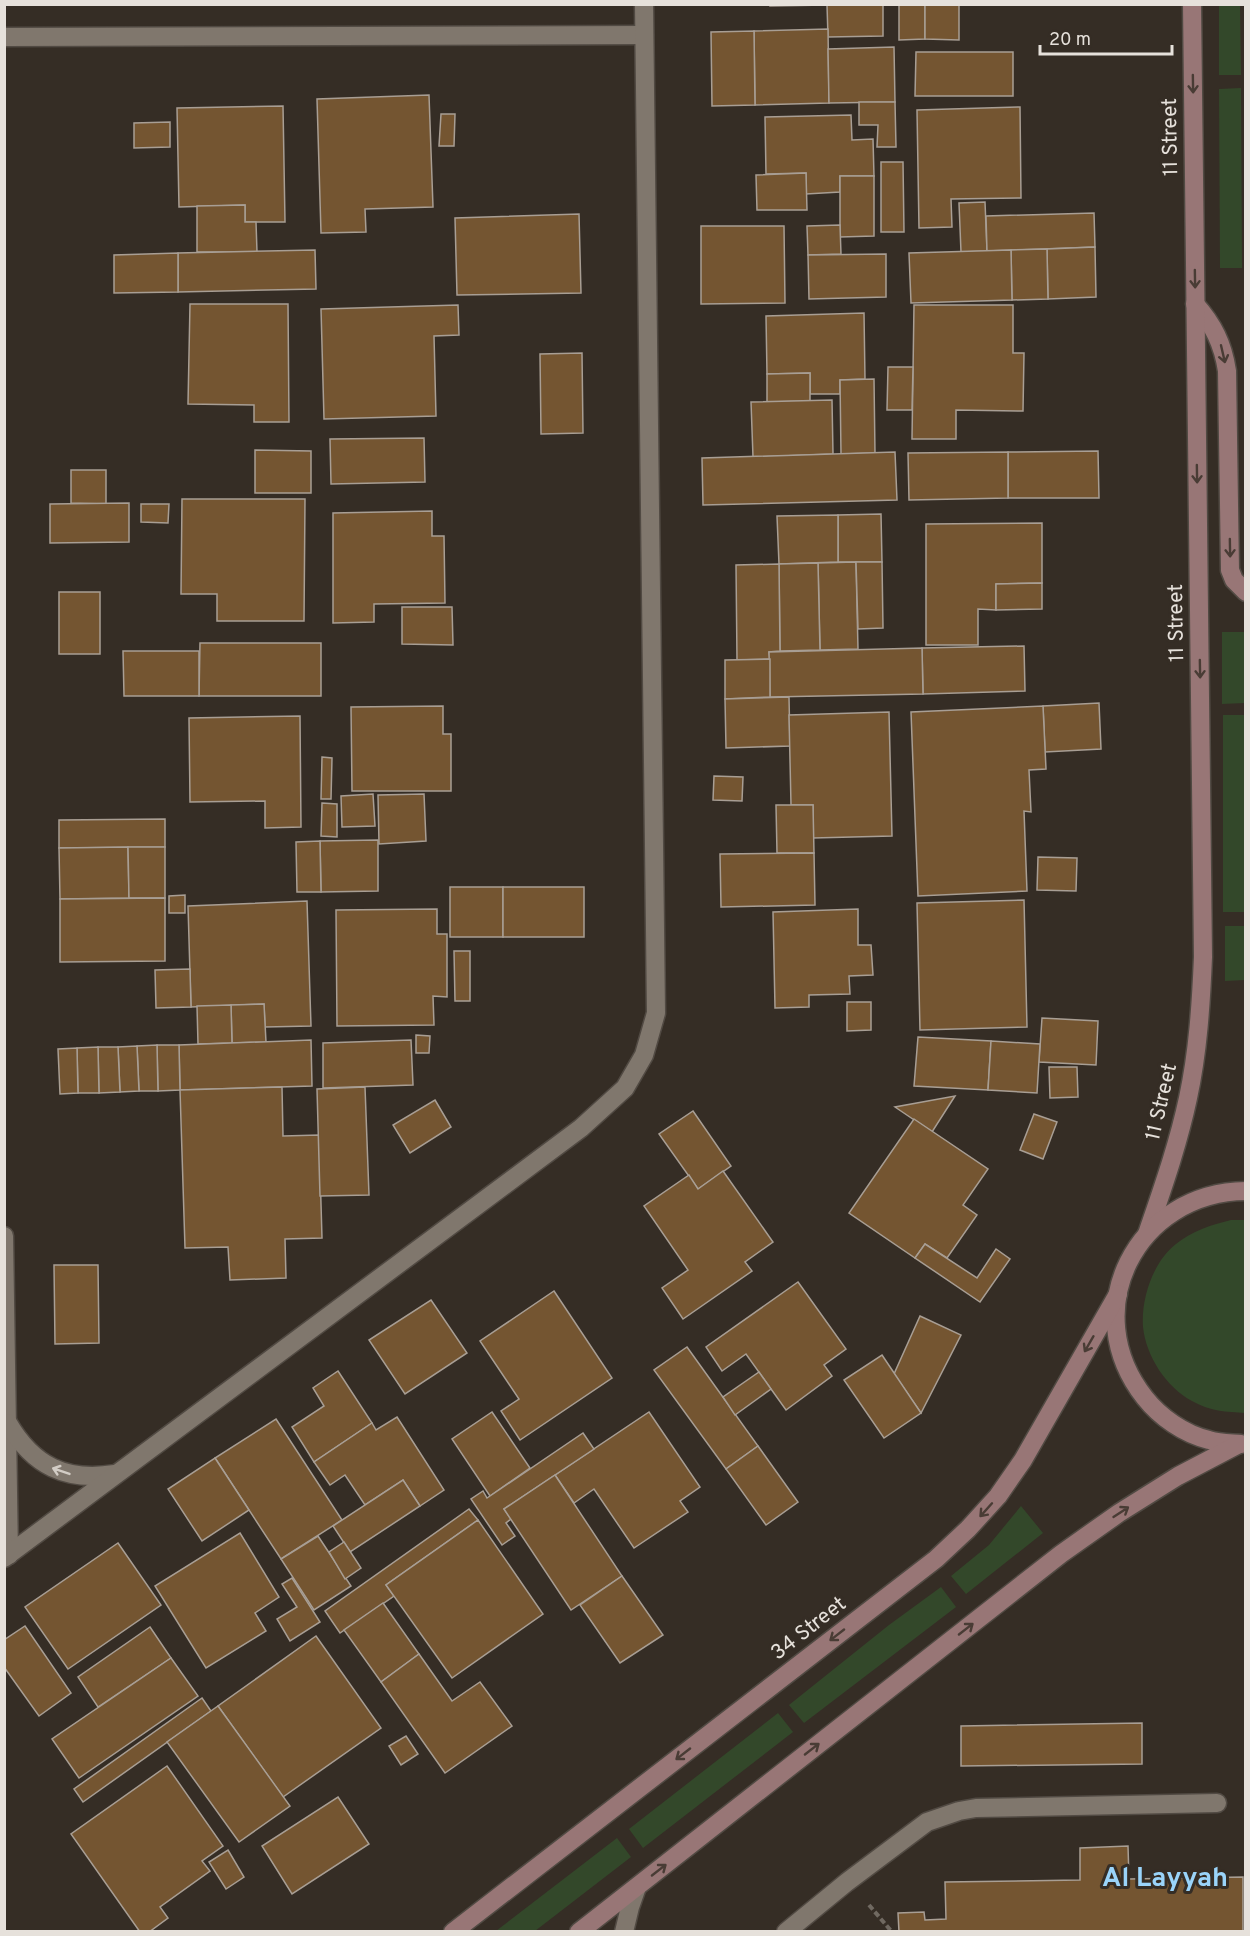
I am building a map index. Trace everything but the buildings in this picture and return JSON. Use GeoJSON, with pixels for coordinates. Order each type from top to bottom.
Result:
{"type":"FeatureCollection","features":[{"type":"Feature","properties":{"kind":"street"},"geometry":{"type":"LineString","coordinates":[[7,1557],[581,1128],[625,1088],[645,1055],[656,1013],[644,4]]}},
{"type":"Feature","properties":{"kind":"street","name":"11 Street"},"geometry":{"type":"LineString","coordinates":[[1147,1234],[1173,1155],[1188,1098],[1196,1051],[1203,957],[1192,4]]}},
{"type":"Feature","properties":{"kind":"street"},"geometry":{"type":"LineString","coordinates":[[4,37],[644,35]]}},
{"type":"Feature","properties":{"kind":"street"},"geometry":{"type":"LineString","coordinates":[[1195,304],[1212,326],[1224,352],[1227,370],[1230,570],[1234,580],[1245,592]]}},
{"type":"Feature","properties":{"kind":"street"},"geometry":{"type":"LineString","coordinates":[[1242,1444],[1208,1440],[1179,1428],[1154,1409],[1134,1384],[1121,1356],[1115,1325],[1118,1294],[1128,1262],[1147,1234],[1170,1213],[1198,1198],[1229,1191],[1245,1191]]}},
{"type":"Feature","properties":{"kind":"street"},"geometry":{"type":"LineString","coordinates":[[4,1236],[7,1557]]}},
{"type":"Feature","properties":{"kind":"street","name":"34 Street"},"geometry":{"type":"LineString","coordinates":[[453,1932],[936,1559],[968,1529],[998,1496],[1023,1460],[1118,1294]]}},
{"type":"Feature","properties":{"kind":"street"},"geometry":{"type":"LineString","coordinates":[[6,1423],[33,1456],[51,1467],[71,1474],[95,1477],[118,1473]]}},
{"type":"Feature","properties":{"kind":"street"},"geometry":{"type":"LineString","coordinates":[[579,1932],[1061,1554],[1119,1513],[1178,1476],[1242,1444]]}},
{"type":"Feature","properties":{"kind":"street"},"geometry":{"type":"LineString","coordinates":[[786,1932],[847,1882],[927,1822],[943,1815],[976,1808],[1217,1803]]}},
{"type":"Feature","properties":{"kind":"street"},"geometry":{"type":"LineString","coordinates":[[624,1932],[636,1887]]}},
{"type":"Feature","properties":{"kind":"green space"},"geometry":{"type":"Polygon","coordinates":[[[1219,5],[1240,5],[1241,75],[1219,75],[1219,5]]]}},
{"type":"Feature","properties":{"kind":"green space"},"geometry":{"type":"Polygon","coordinates":[[[1241,88],[1242,268],[1220,268],[1219,89],[1241,88]]]}},
{"type":"Feature","properties":{"kind":"green space"},"geometry":{"type":"Polygon","coordinates":[[[1222,632],[1245,632],[1245,703],[1222,704],[1222,632]]]}},
{"type":"Feature","properties":{"kind":"green space"},"geometry":{"type":"Polygon","coordinates":[[[1223,715],[1245,715],[1245,912],[1223,912],[1223,715]]]}},
{"type":"Feature","properties":{"kind":"green space"},"geometry":{"type":"Polygon","coordinates":[[[1225,926],[1245,926],[1245,980],[1225,981],[1225,926]]]}},
{"type":"Feature","properties":{"kind":"green space"},"geometry":{"type":"Polygon","coordinates":[[[1231,1220],[1245,1220],[1245,1413],[1205,1407],[1174,1388],[1153,1359],[1143,1327],[1146,1293],[1161,1260],[1182,1239],[1209,1226],[1231,1220]]]}},
{"type":"Feature","properties":{"kind":"green space"},"geometry":{"type":"Polygon","coordinates":[[[1021,1506],[1043,1533],[966,1594],[951,1576],[989,1545],[1021,1506]]]}},
{"type":"Feature","properties":{"kind":"green space"},"geometry":{"type":"Polygon","coordinates":[[[941,1587],[956,1607],[804,1723],[789,1705],[889,1625],[941,1587]]]}},
{"type":"Feature","properties":{"kind":"green space"},"geometry":{"type":"Polygon","coordinates":[[[778,1713],[793,1732],[643,1848],[629,1829],[778,1713]]]}},
{"type":"Feature","properties":{"kind":"green space"},"geometry":{"type":"Polygon","coordinates":[[[617,1838],[631,1857],[535,1931],[496,1931],[617,1838]]]}},
{"type":"Feature","properties":{"kind":"district","name":"Al Layyah"},"geometry":{"type":"Point","coordinates":[1165,1879]}}]}
